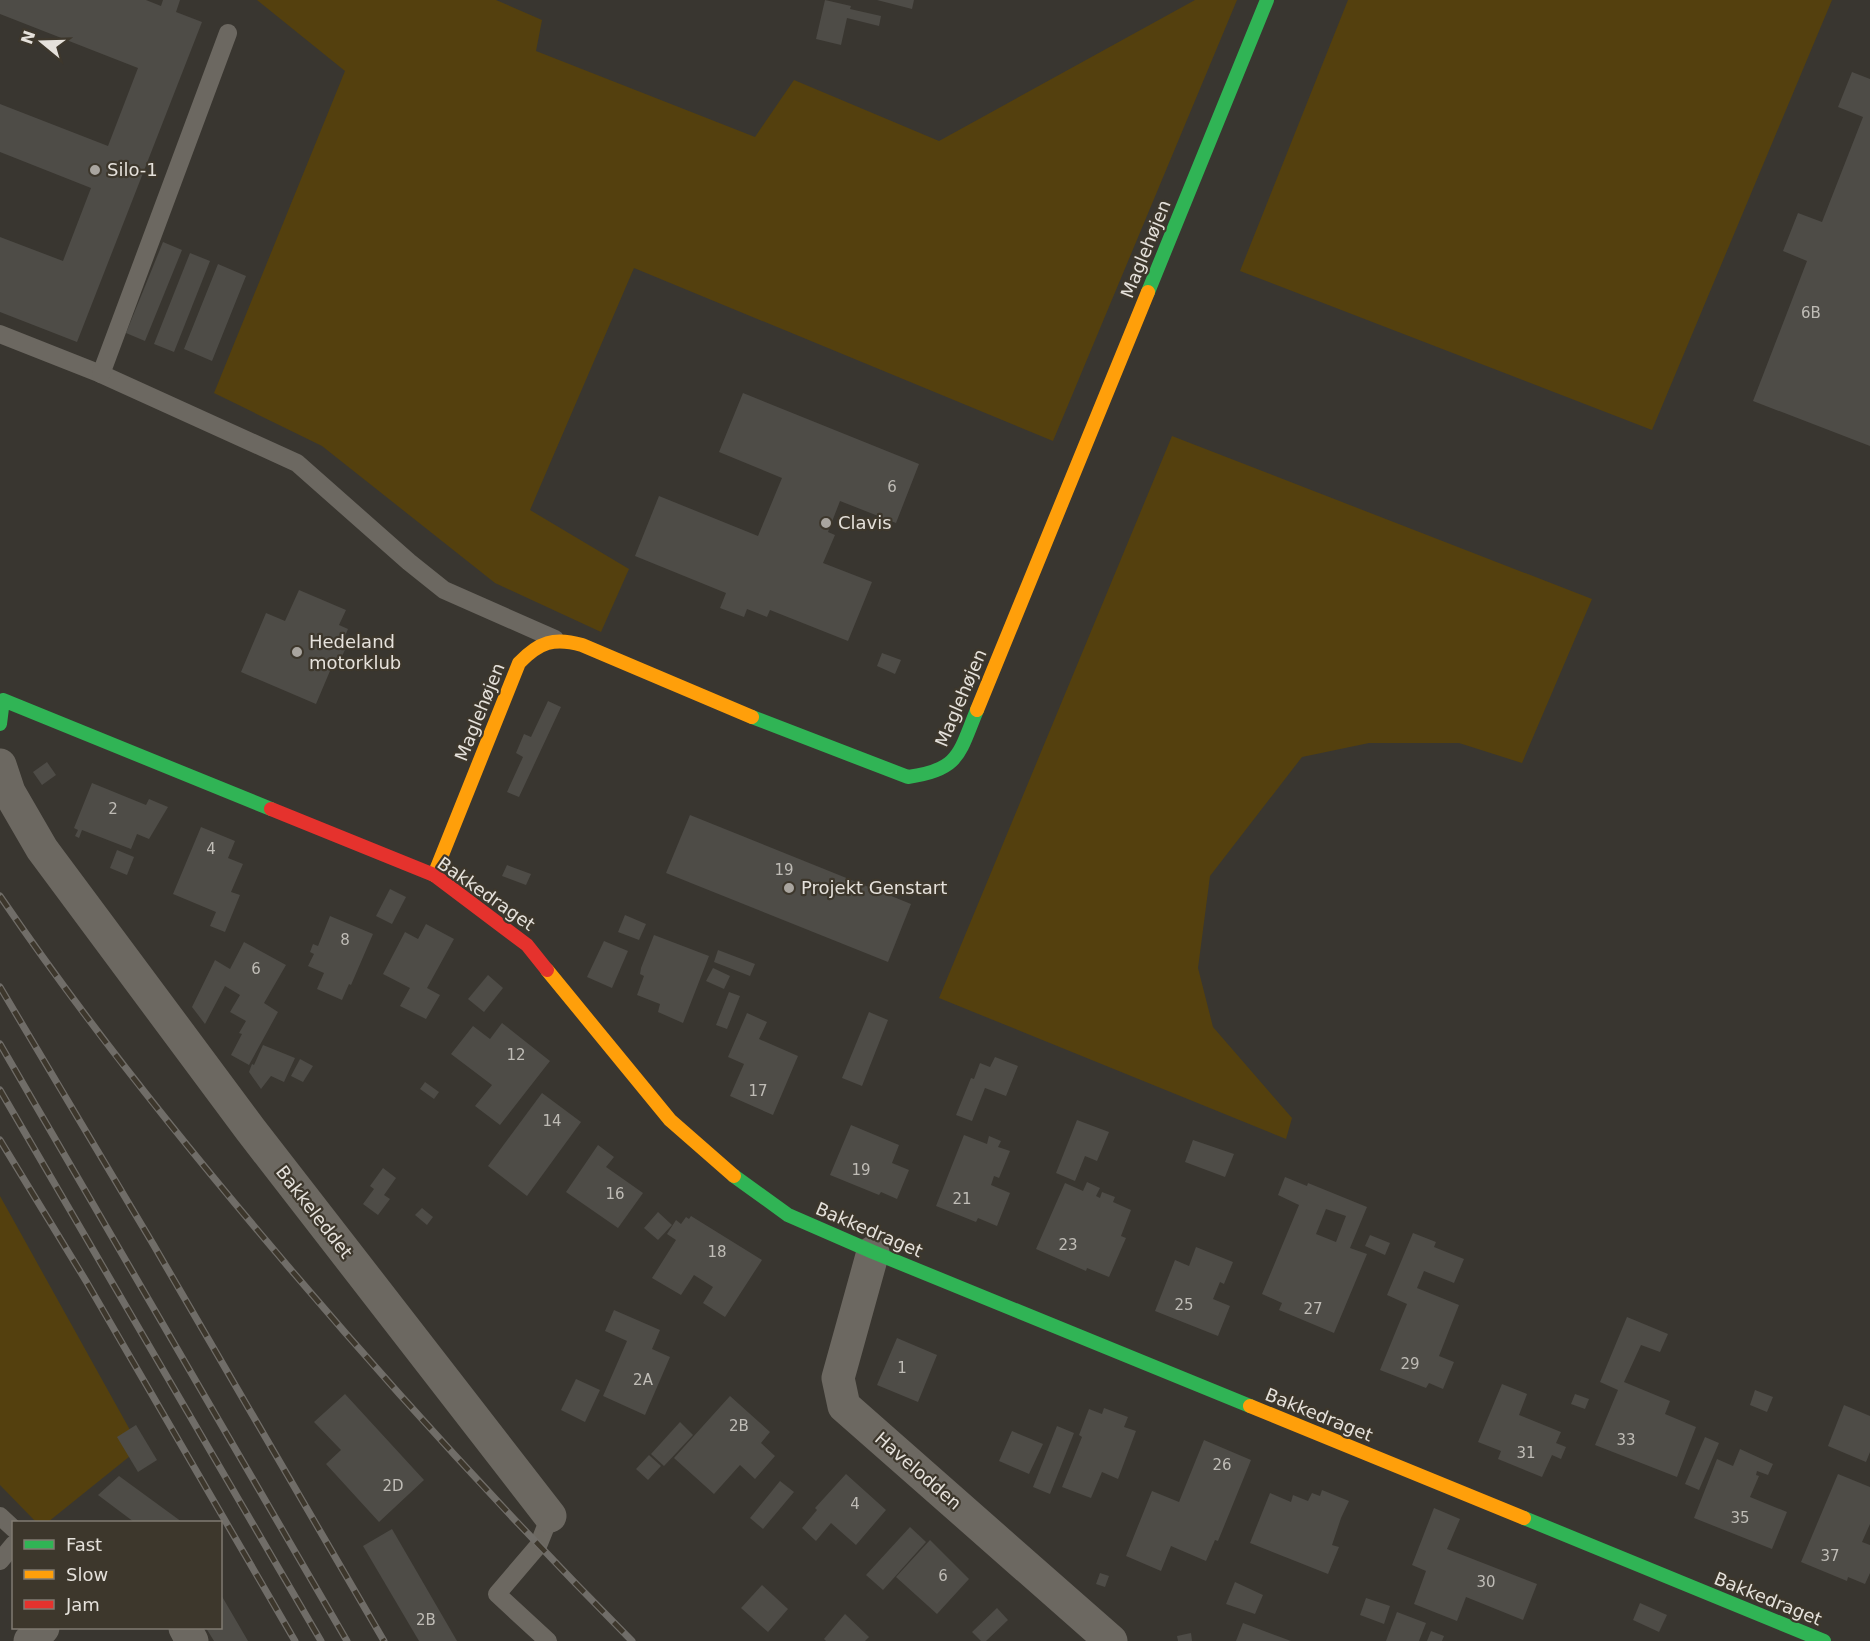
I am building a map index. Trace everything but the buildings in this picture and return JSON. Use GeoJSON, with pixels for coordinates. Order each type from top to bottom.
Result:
{"type":"FeatureCollection","features":[{"type":"Feature","properties":{"kind":"street","name":"Maglehøjen"},"geometry":{"type":"LineString","coordinates":[[434,875],[519,663],[529,651],[556,640],[600,652],[659,678],[908,777],[946,769],[958,756],[1266,0]]}},
{"type":"Feature","properties":{"kind":"street","name":"Bakkedraget"},"geometry":{"type":"LineString","coordinates":[[0,724],[3,700],[434,875],[528,945],[670,1120],[731,1174],[788,1215],[873,1252],[1824,1641]]}},
{"type":"Feature","properties":{"kind":"street","name":"Bakkeleddet"},"geometry":{"type":"LineString","coordinates":[[0,765],[9,792],[42,849],[250,1129],[550,1516]]}},
{"type":"Feature","properties":{"kind":"street","name":"Havelodden"},"geometry":{"type":"LineString","coordinates":[[873,1252],[838,1378],[844,1406],[1111,1641]]}},
{"type":"Feature","properties":{"kind":"street"},"geometry":{"type":"LineString","coordinates":[[30,1641],[42,1629]]}},
{"type":"Feature","properties":{"kind":"lane"},"geometry":{"type":"LineString","coordinates":[[101,374],[228,33]]}},
{"type":"Feature","properties":{"kind":"lane"},"geometry":{"type":"LineString","coordinates":[[0,334],[101,374],[297,463],[444,590],[556,640]]}},
{"type":"Feature","properties":{"kind":"lane"},"geometry":{"type":"LineString","coordinates":[[0,1516],[12,1527]]}},
{"type":"Feature","properties":{"kind":"lane","name":"Bakkeleddet"},"geometry":{"type":"LineString","coordinates":[[548,1641],[497,1594],[538,1546],[550,1516]]}},
{"type":"Feature","properties":{"kind":"lane"},"geometry":{"type":"LineString","coordinates":[[0,1560],[12,1546]]}},
{"type":"Feature","properties":{"kind":"shaded area"},"geometry":{"type":"Polygon","coordinates":[[[257,0],[496,0],[542,20],[536,51],[755,137],[794,80],[939,141],[1195,0],[1237,0],[1053,441],[634,268],[530,510],[629,569],[601,632],[495,583],[322,446],[214,393],[345,71],[257,0]]]}},
{"type":"Feature","properties":{"kind":"shaded area"},"geometry":{"type":"Polygon","coordinates":[[[1348,0],[1832,0],[1652,430],[1240,271],[1348,0]]]}},
{"type":"Feature","properties":{"kind":"shaded area"},"geometry":{"type":"Polygon","coordinates":[[[1172,436],[1592,599],[1522,763],[1459,743],[1369,743],[1302,757],[1210,876],[1198,968],[1213,1027],[1292,1118],[1286,1139],[939,998],[1172,436]]]}},
{"type":"Feature","properties":{"kind":"shaded area"},"geometry":{"type":"Polygon","coordinates":[[[0,1196],[140,1448],[49,1521],[35,1521],[0,1485],[0,1196]]]}},
{"type":"Feature","properties":{"kind":"railway"},"geometry":{"type":"LineString","coordinates":[[0,896],[62,984],[128,1070],[264,1238],[444,1443],[632,1641]]}},
{"type":"Feature","properties":{"kind":"railway"},"geometry":{"type":"LineString","coordinates":[[0,987],[153,1244],[384,1641]]}},
{"type":"Feature","properties":{"kind":"railway"},"geometry":{"type":"LineString","coordinates":[[0,1044],[347,1641]]}},
{"type":"Feature","properties":{"kind":"railway"},"geometry":{"type":"LineString","coordinates":[[0,1090],[321,1641]]}},
{"type":"Feature","properties":{"kind":"railway"},"geometry":{"type":"LineString","coordinates":[[0,1140],[86,1281],[295,1641]]}},
{"type":"Feature","properties":{"kind":"traffic: fast"},"geometry":{"type":"LineString","coordinates":[[1148,292],[1267,0]]}},
{"type":"Feature","properties":{"kind":"traffic: fast"},"geometry":{"type":"LineString","coordinates":[[0,724],[3,700],[271,809]]}},
{"type":"Feature","properties":{"kind":"traffic: fast"},"geometry":{"type":"LineString","coordinates":[[752,717],[908,777],[938,770],[948,764],[961,748],[977,710]]}},
{"type":"Feature","properties":{"kind":"traffic: fast"},"geometry":{"type":"LineString","coordinates":[[734,1176],[788,1215],[1250,1406]]}},
{"type":"Feature","properties":{"kind":"traffic: fast"},"geometry":{"type":"LineString","coordinates":[[1524,1518],[1824,1641]]}},
{"type":"Feature","properties":{"kind":"traffic: slow"},"geometry":{"type":"LineString","coordinates":[[977,710],[1148,292]]}},
{"type":"Feature","properties":{"kind":"traffic: slow"},"geometry":{"type":"LineString","coordinates":[[434,875],[519,663],[540,646],[563,641],[582,645],[752,717]]}},
{"type":"Feature","properties":{"kind":"traffic: slow"},"geometry":{"type":"LineString","coordinates":[[547,970],[670,1120],[734,1176]]}},
{"type":"Feature","properties":{"kind":"traffic: slow"},"geometry":{"type":"LineString","coordinates":[[1250,1406],[1524,1518]]}},
{"type":"Feature","properties":{"kind":"traffic: jam"},"geometry":{"type":"LineString","coordinates":[[271,809],[434,875],[527,945],[547,970]]}},
{"type":"Feature","properties":{"kind":"place","name":"Silo-1"},"geometry":{"type":"Point","coordinates":[95,170]}},
{"type":"Feature","properties":{"kind":"place","name":"Clavis"},"geometry":{"type":"Point","coordinates":[826,523]}},
{"type":"Feature","properties":{"kind":"place","name":"Hedeland motorklub"},"geometry":{"type":"Point","coordinates":[297,652]}},
{"type":"Feature","properties":{"kind":"place","name":"Projekt Genstart"},"geometry":{"type":"Point","coordinates":[789,888]}}]}
